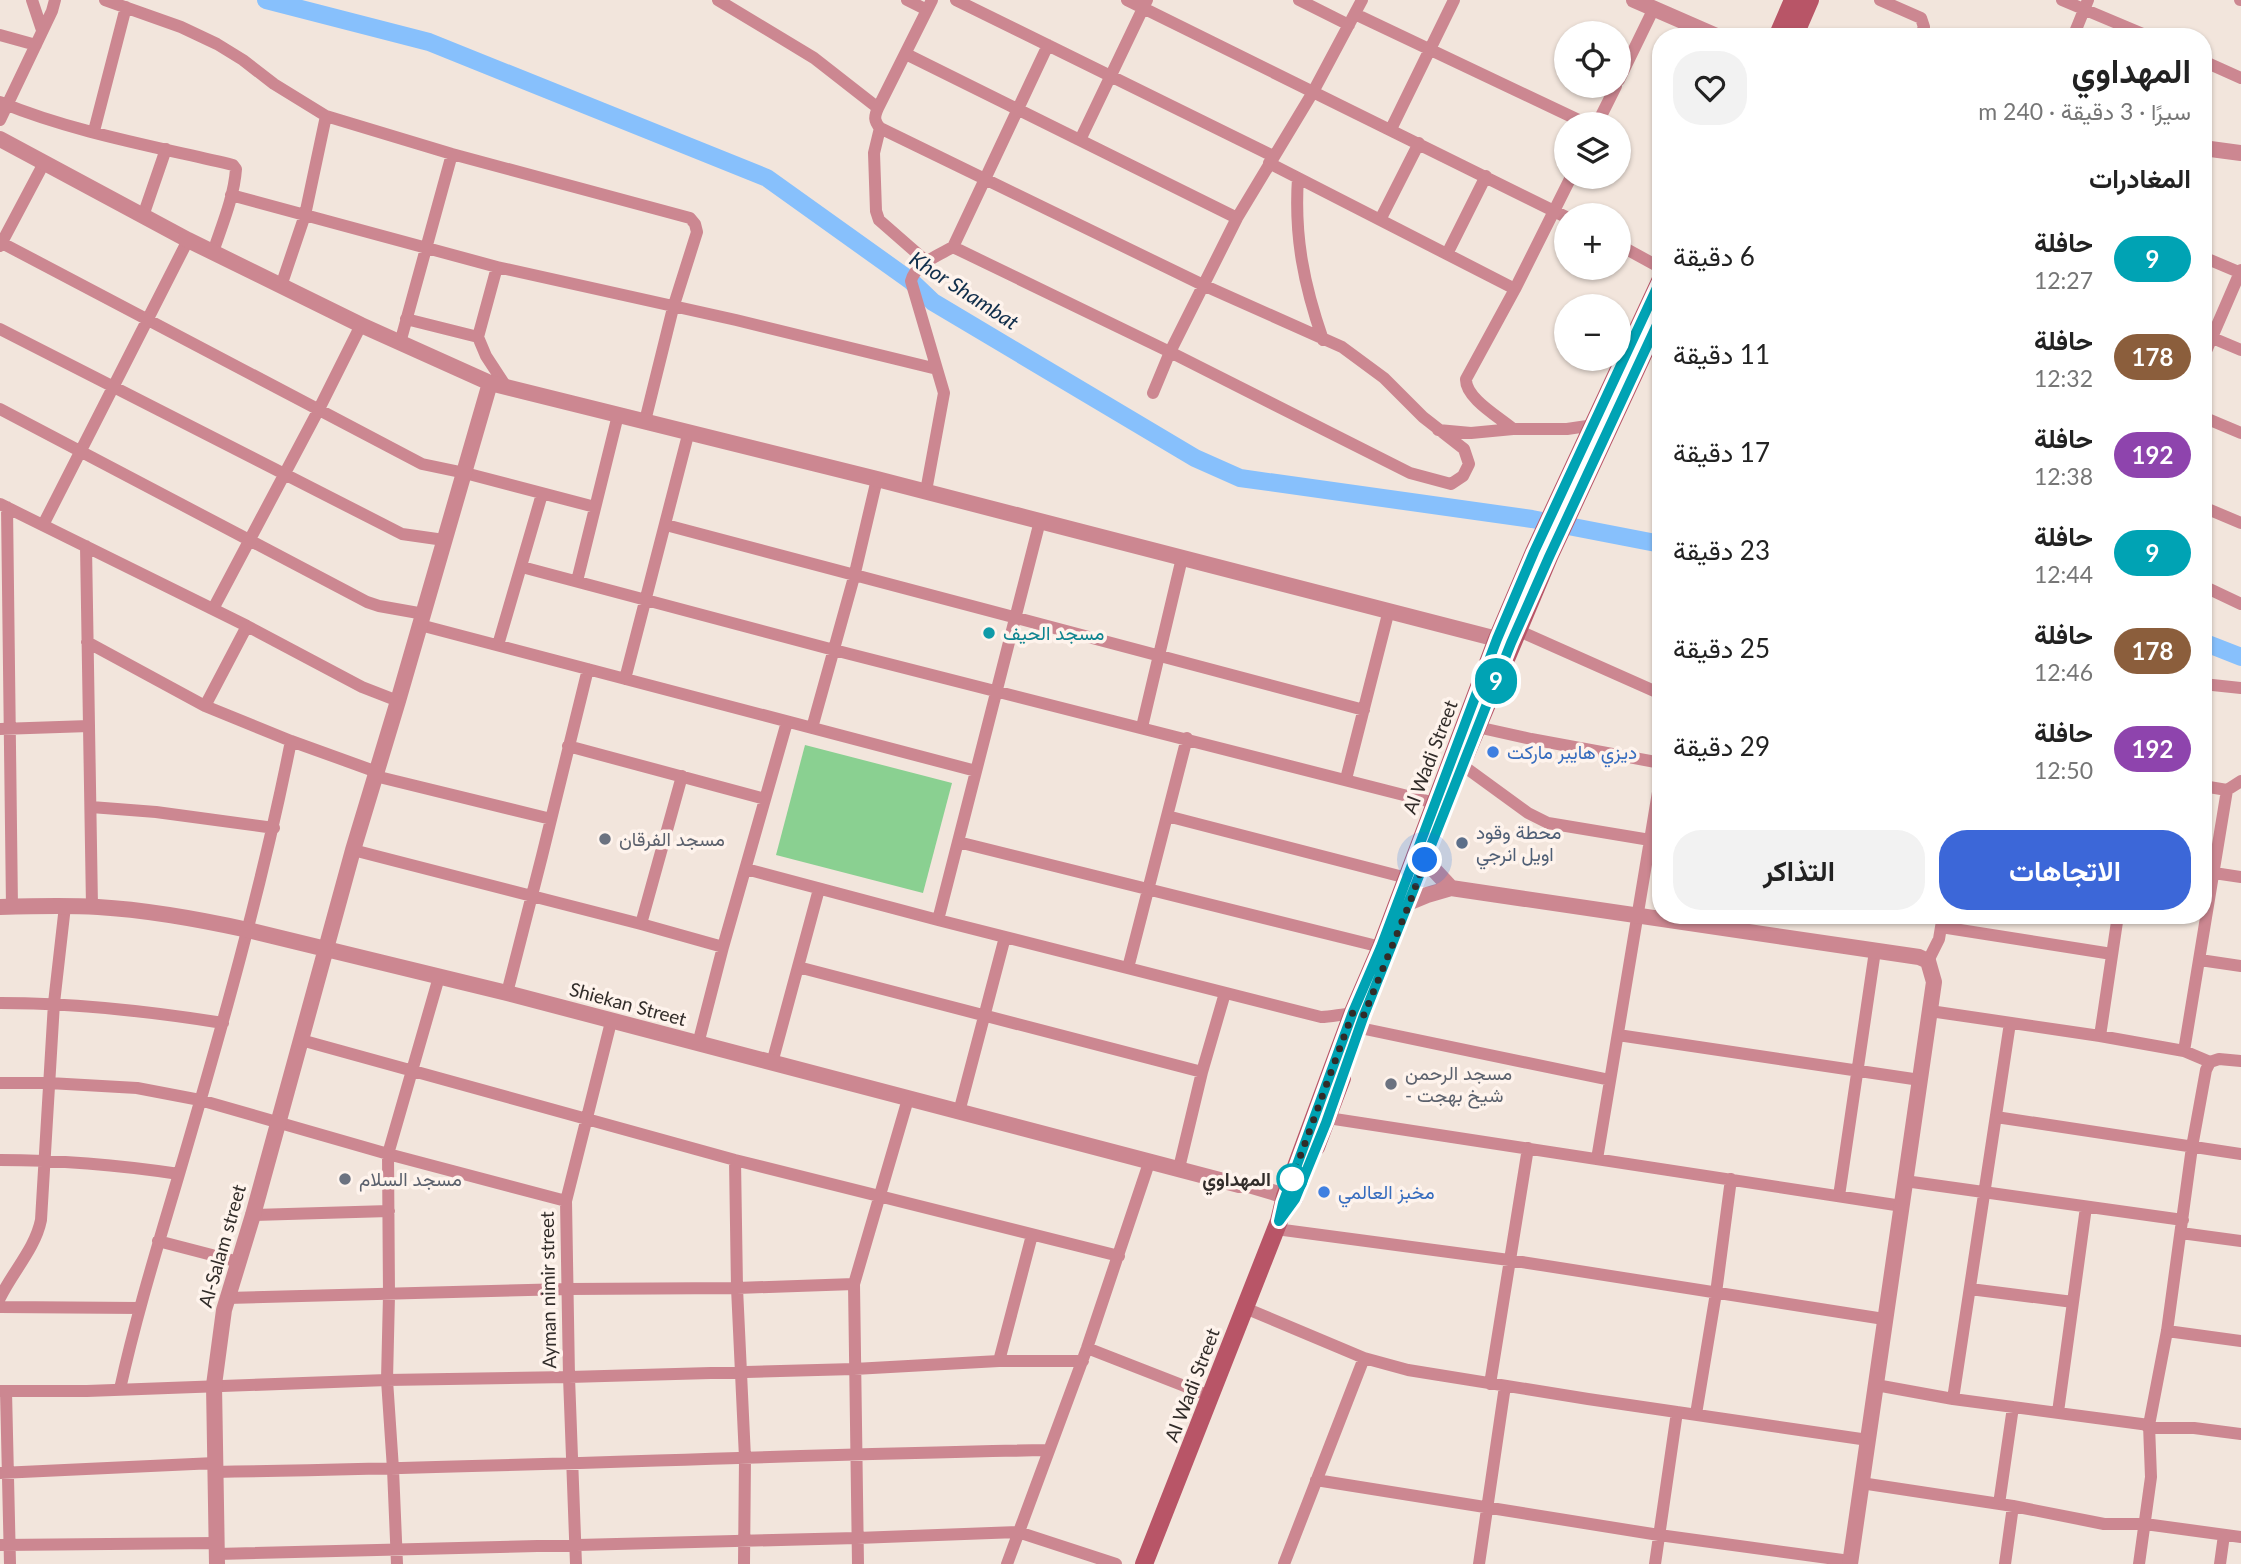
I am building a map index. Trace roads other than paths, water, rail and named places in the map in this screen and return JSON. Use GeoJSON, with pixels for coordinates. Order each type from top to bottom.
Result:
{"type":"FeatureCollection","features":[{"type":"Feature","properties":{"kind":"main road"},"geometry":{"type":"LineString","coordinates":[[1781,28],[1793,0]]}},
{"type":"Feature","properties":{"kind":"main road"},"geometry":{"type":"LineString","coordinates":[[1798,28],[1810,0]]}},
{"type":"Feature","properties":{"kind":"main road","name":"Al Wadi Street"},"geometry":{"type":"LineString","coordinates":[[1566,502],[1594,425],[1652,299]]}},
{"type":"Feature","properties":{"kind":"main road","name":"Al Wadi Street"},"geometry":{"type":"LineString","coordinates":[[1285,1209],[1328,1118],[1381,947],[1497,639],[1652,338]]}},
{"type":"Feature","properties":{"kind":"main road","name":"Al Wadi Street"},"geometry":{"type":"LineString","coordinates":[[1144,1564],[1359,1018],[1410,902],[1517,630],[1541,554]]}},
{"type":"Feature","properties":{"kind":"street"},"geometry":{"type":"LineString","coordinates":[[32,0],[42,30]]}},
{"type":"Feature","properties":{"kind":"street"},"geometry":{"type":"LineString","coordinates":[[0,120],[4,104],[36,45],[55,0]]}},
{"type":"Feature","properties":{"kind":"street"},"geometry":{"type":"LineString","coordinates":[[105,0],[217,44],[274,84],[327,116],[452,154],[691,218],[697,232],[673,308],[645,421]]}},
{"type":"Feature","properties":{"kind":"street"},"geometry":{"type":"LineString","coordinates":[[718,0],[814,58],[878,108]]}},
{"type":"Feature","properties":{"kind":"street"},"geometry":{"type":"LineString","coordinates":[[907,0],[930,5],[878,108],[875,122],[880,128],[1203,285],[1342,347],[1362,360],[1438,430],[1464,449],[1469,464],[1463,476],[1451,484],[1410,473],[953,247]]}},
{"type":"Feature","properties":{"kind":"street"},"geometry":{"type":"LineString","coordinates":[[956,0],[1111,76],[1271,160],[1298,178],[1515,289]]}},
{"type":"Feature","properties":{"kind":"street"},"geometry":{"type":"LineString","coordinates":[[1127,0],[1145,4],[1313,92],[1554,210],[1466,379],[1471,395],[1513,429]]}},
{"type":"Feature","properties":{"kind":"street"},"geometry":{"type":"LineString","coordinates":[[1298,0],[1430,49],[1562,112]]}},
{"type":"Feature","properties":{"kind":"street"},"geometry":{"type":"LineString","coordinates":[[1153,393],[1170,352],[1237,218],[1313,92],[1362,0]]}},
{"type":"Feature","properties":{"kind":"street"},"geometry":{"type":"LineString","coordinates":[[1391,129],[1454,0]]}},
{"type":"Feature","properties":{"kind":"street"},"geometry":{"type":"LineString","coordinates":[[1634,0],[1696,28]]}},
{"type":"Feature","properties":{"kind":"street"},"geometry":{"type":"LineString","coordinates":[[1881,0],[1921,18],[1924,28]]}},
{"type":"Feature","properties":{"kind":"street"},"geometry":{"type":"LineString","coordinates":[[2062,0],[2086,5],[2132,28]]}},
{"type":"Feature","properties":{"kind":"street"},"geometry":{"type":"LineString","coordinates":[[1080,140],[1145,4]]}},
{"type":"Feature","properties":{"kind":"street"},"geometry":{"type":"LineString","coordinates":[[2077,28],[2086,5]]}},
{"type":"Feature","properties":{"kind":"street"},"geometry":{"type":"LineString","coordinates":[[94,131],[126,7]]}},
{"type":"Feature","properties":{"kind":"street"},"geometry":{"type":"LineString","coordinates":[[1631,55],[1654,8]]}},
{"type":"Feature","properties":{"kind":"street"},"geometry":{"type":"LineString","coordinates":[[0,35],[36,45]]}},
{"type":"Feature","properties":{"kind":"street"},"geometry":{"type":"LineString","coordinates":[[926,491],[944,393],[911,281],[912,274],[953,247],[1048,45]]}},
{"type":"Feature","properties":{"kind":"street"},"geometry":{"type":"LineString","coordinates":[[906,54],[1237,218]]}},
{"type":"Feature","properties":{"kind":"street"},"geometry":{"type":"LineString","coordinates":[[2212,65],[2241,78]]}},
{"type":"Feature","properties":{"kind":"street"},"geometry":{"type":"LineString","coordinates":[[4,104],[94,131],[233,165],[236,169],[231,195],[213,252]]}},
{"type":"Feature","properties":{"kind":"street"},"geometry":{"type":"LineString","coordinates":[[281,286],[305,215],[327,116]]}},
{"type":"Feature","properties":{"kind":"street"},"geometry":{"type":"LineString","coordinates":[[880,128],[874,153],[875,202],[879,220],[927,262]]}},
{"type":"Feature","properties":{"kind":"street"},"geometry":{"type":"LineString","coordinates":[[0,139],[188,240],[361,325],[490,383],[926,491],[1497,639]]}},
{"type":"Feature","properties":{"kind":"street"},"geometry":{"type":"LineString","coordinates":[[1380,220],[1419,143]]}},
{"type":"Feature","properties":{"kind":"street"},"geometry":{"type":"LineString","coordinates":[[143,216],[166,149]]}},
{"type":"Feature","properties":{"kind":"street"},"geometry":{"type":"LineString","coordinates":[[2212,149],[2241,153]]}},
{"type":"Feature","properties":{"kind":"street"},"geometry":{"type":"LineString","coordinates":[[400,343],[452,154]]}},
{"type":"Feature","properties":{"kind":"street"},"geometry":{"type":"LineString","coordinates":[[44,163],[0,244],[422,464],[595,508]]}},
{"type":"Feature","properties":{"kind":"street"},"geometry":{"type":"LineString","coordinates":[[1447,254],[1486,176]]}},
{"type":"Feature","properties":{"kind":"street"},"geometry":{"type":"LineString","coordinates":[[1298,178],[1296,212],[1303,273],[1323,340]]}},
{"type":"Feature","properties":{"kind":"street"},"geometry":{"type":"LineString","coordinates":[[231,195],[497,267],[736,320],[937,369]]}},
{"type":"Feature","properties":{"kind":"street"},"geometry":{"type":"LineString","coordinates":[[43,525],[188,240]]}},
{"type":"Feature","properties":{"kind":"street"},"geometry":{"type":"LineString","coordinates":[[1631,252],[1652,263]]}},
{"type":"Feature","properties":{"kind":"street"},"geometry":{"type":"LineString","coordinates":[[2212,261],[2241,272],[2212,327]]}},
{"type":"Feature","properties":{"kind":"street"},"geometry":{"type":"LineString","coordinates":[[497,267],[478,337],[486,356],[507,388]]}},
{"type":"Feature","properties":{"kind":"street"},"geometry":{"type":"LineString","coordinates":[[406,319],[478,337]]}},
{"type":"Feature","properties":{"kind":"street"},"geometry":{"type":"LineString","coordinates":[[213,609],[361,325]]}},
{"type":"Feature","properties":{"kind":"street"},"geometry":{"type":"LineString","coordinates":[[0,329],[402,534],[444,540]]}},
{"type":"Feature","properties":{"kind":"street"},"geometry":{"type":"LineString","coordinates":[[2212,337],[2241,350]]}},
{"type":"Feature","properties":{"kind":"street","name":"Al-Salam street"},"geometry":{"type":"LineString","coordinates":[[217,1554],[214,1385],[227,1298],[253,1215],[353,850],[490,383]]}},
{"type":"Feature","properties":{"kind":"street"},"geometry":{"type":"LineString","coordinates":[[0,410],[367,602],[498,645],[976,771]]}},
{"type":"Feature","properties":{"kind":"street"},"geometry":{"type":"LineString","coordinates":[[576,581],[618,415]]}},
{"type":"Feature","properties":{"kind":"street"},"geometry":{"type":"LineString","coordinates":[[2212,421],[2241,433]]}},
{"type":"Feature","properties":{"kind":"street"},"geometry":{"type":"LineString","coordinates":[[1438,430],[1471,433],[1513,429],[1567,429],[1594,425]]}},
{"type":"Feature","properties":{"kind":"street"},"geometry":{"type":"LineString","coordinates":[[625,679],[689,431]]}},
{"type":"Feature","properties":{"kind":"street"},"geometry":{"type":"LineString","coordinates":[[812,727],[854,576],[877,479]]}},
{"type":"Feature","properties":{"kind":"street"},"geometry":{"type":"LineString","coordinates":[[498,645],[542,494]]}},
{"type":"Feature","properties":{"kind":"street"},"geometry":{"type":"LineString","coordinates":[[6,907],[4,506],[247,626],[362,687],[398,701]]}},
{"type":"Feature","properties":{"kind":"street"},"geometry":{"type":"LineString","coordinates":[[2212,511],[2241,523]]}},
{"type":"Feature","properties":{"kind":"street"},"geometry":{"type":"LineString","coordinates":[[938,920],[1040,521]]}},
{"type":"Feature","properties":{"kind":"street"},"geometry":{"type":"LineString","coordinates":[[666,525],[1364,710]]}},
{"type":"Feature","properties":{"kind":"street"},"geometry":{"type":"LineString","coordinates":[[86,546],[92,906]]}},
{"type":"Feature","properties":{"kind":"street"},"geometry":{"type":"LineString","coordinates":[[1142,727],[1182,558]]}},
{"type":"Feature","properties":{"kind":"street"},"geometry":{"type":"LineString","coordinates":[[522,567],[834,650],[1435,803]]}},
{"type":"Feature","properties":{"kind":"street"},"geometry":{"type":"LineString","coordinates":[[2212,590],[2241,604]]}},
{"type":"Feature","properties":{"kind":"street"},"geometry":{"type":"LineString","coordinates":[[1346,779],[1389,610]]}},
{"type":"Feature","properties":{"kind":"street"},"geometry":{"type":"LineString","coordinates":[[205,706],[247,626]]}},
{"type":"Feature","properties":{"kind":"street"},"geometry":{"type":"LineString","coordinates":[[1517,630],[1652,690]]}},
{"type":"Feature","properties":{"kind":"street"},"geometry":{"type":"LineString","coordinates":[[88,642],[205,706],[376,774],[551,819]]}},
{"type":"Feature","properties":{"kind":"street"},"geometry":{"type":"LineString","coordinates":[[507,993],[588,669]]}},
{"type":"Feature","properties":{"kind":"street"},"geometry":{"type":"LineString","coordinates":[[2212,685],[2241,688]]}},
{"type":"Feature","properties":{"kind":"street"},"geometry":{"type":"LineString","coordinates":[[698,1044],[787,722]]}},
{"type":"Feature","properties":{"kind":"street"},"geometry":{"type":"LineString","coordinates":[[5,729],[89,726]]}},
{"type":"Feature","properties":{"kind":"street"},"geometry":{"type":"LineString","coordinates":[[1477,727],[1652,761]]}},
{"type":"Feature","properties":{"kind":"street"},"geometry":{"type":"LineString","coordinates":[[1128,968],[1187,738]]}},
{"type":"Feature","properties":{"kind":"street"},"geometry":{"type":"LineString","coordinates":[[120,1389],[158,1241],[248,930],[274,828],[291,741]]}},
{"type":"Feature","properties":{"kind":"street"},"geometry":{"type":"LineString","coordinates":[[568,746],[765,799]]}},
{"type":"Feature","properties":{"kind":"street"},"geometry":{"type":"LineString","coordinates":[[1462,765],[1538,819],[1650,840]]}},
{"type":"Feature","properties":{"kind":"street"},"geometry":{"type":"LineString","coordinates":[[641,924],[682,776]]}},
{"type":"Feature","properties":{"kind":"street"},"geometry":{"type":"LineString","coordinates":[[2212,788],[2227,790],[2241,781]]}},
{"type":"Feature","properties":{"kind":"street"},"geometry":{"type":"LineString","coordinates":[[2212,877],[2227,790]]}},
{"type":"Feature","properties":{"kind":"street"},"geometry":{"type":"LineString","coordinates":[[90,807],[156,812],[274,828]]}},
{"type":"Feature","properties":{"kind":"street"},"geometry":{"type":"LineString","coordinates":[[1167,816],[1407,878]]}},
{"type":"Feature","properties":{"kind":"street"},"geometry":{"type":"LineString","coordinates":[[1597,1159],[1652,828]]}},
{"type":"Feature","properties":{"kind":"street"},"geometry":{"type":"LineString","coordinates":[[958,842],[1381,947]]}},
{"type":"Feature","properties":{"kind":"street"},"geometry":{"type":"LineString","coordinates":[[353,850],[723,947]]}},
{"type":"Feature","properties":{"kind":"street"},"geometry":{"type":"LineString","coordinates":[[1425,860],[1451,888]]}},
{"type":"Feature","properties":{"kind":"street"},"geometry":{"type":"LineString","coordinates":[[746,869],[1321,1017],[1359,1018],[1610,1080]]}},
{"type":"Feature","properties":{"kind":"street"},"geometry":{"type":"LineString","coordinates":[[2214,873],[2241,877]]}},
{"type":"Feature","properties":{"kind":"street"},"geometry":{"type":"LineString","coordinates":[[1410,902],[1451,888],[1652,917]]}},
{"type":"Feature","properties":{"kind":"street"},"geometry":{"type":"LineString","coordinates":[[772,1063],[819,889]]}},
{"type":"Feature","properties":{"kind":"street"},"geometry":{"type":"LineString","coordinates":[[0,1298],[38,1232],[54,1003],[65,906]]}},
{"type":"Feature","properties":{"kind":"street","name":"Shiekan Street"},"geometry":{"type":"LineString","coordinates":[[6,907],[92,906],[158,913],[327,948],[1150,1160],[1239,1185],[1285,1209]]}},
{"type":"Feature","properties":{"kind":"street"},"geometry":{"type":"LineString","coordinates":[[1316,1480],[1659,1535],[1850,1562],[1934,982],[1927,961],[1919,957],[1721,924]]}},
{"type":"Feature","properties":{"kind":"street"},"geometry":{"type":"LineString","coordinates":[[1927,961],[1939,939],[1942,924]]}},
{"type":"Feature","properties":{"kind":"street"},"geometry":{"type":"LineString","coordinates":[[1957,924],[2112,954]]}},
{"type":"Feature","properties":{"kind":"street"},"geometry":{"type":"LineString","coordinates":[[2100,1036],[2117,924]]}},
{"type":"Feature","properties":{"kind":"street"},"geometry":{"type":"LineString","coordinates":[[2184,1051],[2204,924]]}},
{"type":"Feature","properties":{"kind":"street"},"geometry":{"type":"LineString","coordinates":[[959,1112],[1005,937]]}},
{"type":"Feature","properties":{"kind":"street"},"geometry":{"type":"LineString","coordinates":[[1839,1196],[1875,951]]}},
{"type":"Feature","properties":{"kind":"street"},"geometry":{"type":"LineString","coordinates":[[2200,960],[2241,966]]}},
{"type":"Feature","properties":{"kind":"street"},"geometry":{"type":"LineString","coordinates":[[798,967],[1202,1072]]}},
{"type":"Feature","properties":{"kind":"street"},"geometry":{"type":"LineString","coordinates":[[397,1564],[387,1380],[388,1154],[439,977]]}},
{"type":"Feature","properties":{"kind":"street"},"geometry":{"type":"LineString","coordinates":[[1179,1168],[1202,1072],[1225,993]]}},
{"type":"Feature","properties":{"kind":"street"},"geometry":{"type":"LineString","coordinates":[[0,1003],[54,1003],[143,1010],[223,1023]]}},
{"type":"Feature","properties":{"kind":"street"},"geometry":{"type":"LineString","coordinates":[[1930,1011],[2184,1051],[2210,1062],[2219,1059],[2241,1061]]}},
{"type":"Feature","properties":{"kind":"street","name":"Ayman nimir street"},"geometry":{"type":"LineString","coordinates":[[576,1564],[566,1201],[611,1021]]}},
{"type":"Feature","properties":{"kind":"street"},"geometry":{"type":"LineString","coordinates":[[1952,1399],[2010,1023]]}},
{"type":"Feature","properties":{"kind":"street"},"geometry":{"type":"LineString","coordinates":[[1618,1035],[1920,1080]]}},
{"type":"Feature","properties":{"kind":"street"},"geometry":{"type":"LineString","coordinates":[[301,1040],[736,1160],[1119,1256]]}},
{"type":"Feature","properties":{"kind":"street"},"geometry":{"type":"LineString","coordinates":[[2139,1564],[2151,1477],[2149,1426],[2167,1331],[2192,1147],[2206,1070],[2210,1062]]}},
{"type":"Feature","properties":{"kind":"street"},"geometry":{"type":"LineString","coordinates":[[0,1083],[137,1088],[200,1100],[566,1201]]}},
{"type":"Feature","properties":{"kind":"street"},"geometry":{"type":"LineString","coordinates":[[858,1564],[854,1284],[908,1099]]}},
{"type":"Feature","properties":{"kind":"street"},"geometry":{"type":"LineString","coordinates":[[1996,1117],[2241,1154]]}},
{"type":"Feature","properties":{"kind":"street"},"geometry":{"type":"LineString","coordinates":[[1328,1118],[1902,1206]]}},
{"type":"Feature","properties":{"kind":"street"},"geometry":{"type":"LineString","coordinates":[[1490,1384],[1528,1148]]}},
{"type":"Feature","properties":{"kind":"street"},"geometry":{"type":"LineString","coordinates":[[0,1160],[114,1165],[179,1174]]}},
{"type":"Feature","properties":{"kind":"street"},"geometry":{"type":"LineString","coordinates":[[736,1160],[737,1288],[745,1458],[744,1564]]}},
{"type":"Feature","properties":{"kind":"street"},"geometry":{"type":"LineString","coordinates":[[1007,1564],[1085,1355],[1150,1160]]}},
{"type":"Feature","properties":{"kind":"street"},"geometry":{"type":"LineString","coordinates":[[1696,1415],[1731,1179]]}},
{"type":"Feature","properties":{"kind":"street"},"geometry":{"type":"LineString","coordinates":[[1905,1181],[2086,1207],[2241,1241]]}},
{"type":"Feature","properties":{"kind":"street"},"geometry":{"type":"LineString","coordinates":[[2059,1412],[2086,1207]]}},
{"type":"Feature","properties":{"kind":"street"},"geometry":{"type":"LineString","coordinates":[[1285,1209],[1509,1260],[1884,1319]]}},
{"type":"Feature","properties":{"kind":"street"},"geometry":{"type":"LineString","coordinates":[[253,1215],[389,1211]]}},
{"type":"Feature","properties":{"kind":"street"},"geometry":{"type":"LineString","coordinates":[[999,1361],[1032,1234]]}},
{"type":"Feature","properties":{"kind":"street"},"geometry":{"type":"LineString","coordinates":[[158,1241],[239,1262]]}},
{"type":"Feature","properties":{"kind":"street"},"geometry":{"type":"LineString","coordinates":[[227,1298],[854,1284]]}},
{"type":"Feature","properties":{"kind":"street"},"geometry":{"type":"LineString","coordinates":[[1970,1289],[2073,1302]]}},
{"type":"Feature","properties":{"kind":"street"},"geometry":{"type":"LineString","coordinates":[[0,1307],[140,1308]]}},
{"type":"Feature","properties":{"kind":"street"},"geometry":{"type":"LineString","coordinates":[[1244,1308],[1364,1358],[1408,1370],[1868,1440]]}},
{"type":"Feature","properties":{"kind":"street"},"geometry":{"type":"LineString","coordinates":[[2167,1331],[2241,1340]]}},
{"type":"Feature","properties":{"kind":"street"},"geometry":{"type":"LineString","coordinates":[[10,1564],[5,1545],[3,1391],[854,1369],[1085,1355],[1210,1396]]}},
{"type":"Feature","properties":{"kind":"street"},"geometry":{"type":"LineString","coordinates":[[1284,1564],[1343,1418],[1364,1358]]}},
{"type":"Feature","properties":{"kind":"street"},"geometry":{"type":"LineString","coordinates":[[1876,1385],[1952,1399],[2149,1426],[2241,1434]]}},
{"type":"Feature","properties":{"kind":"street"},"geometry":{"type":"LineString","coordinates":[[1479,1564],[1505,1386]]}},
{"type":"Feature","properties":{"kind":"street"},"geometry":{"type":"LineString","coordinates":[[1999,1504],[2013,1407]]}},
{"type":"Feature","properties":{"kind":"street"},"geometry":{"type":"LineString","coordinates":[[1654,1564],[1677,1412]]}},
{"type":"Feature","properties":{"kind":"street"},"geometry":{"type":"LineString","coordinates":[[4,1473],[215,1467],[393,1469],[1048,1450]]}},
{"type":"Feature","properties":{"kind":"street"},"geometry":{"type":"LineString","coordinates":[[1861,1483],[2013,1506],[2104,1524],[2145,1524],[2241,1537]]}},
{"type":"Feature","properties":{"kind":"street"},"geometry":{"type":"LineString","coordinates":[[2005,1564],[2013,1506]]}},
{"type":"Feature","properties":{"kind":"street"},"geometry":{"type":"LineString","coordinates":[[5,1545],[217,1554],[1018,1532],[1116,1564]]}},
{"type":"Feature","properties":{"kind":"street"},"geometry":{"type":"LineString","coordinates":[[2220,1564],[2224,1535]]}},
{"type":"Feature","properties":{"kind":"waterway","name":"Khor Shambat"},"geometry":{"type":"LineString","coordinates":[[266,0],[429,42],[767,178],[911,281],[933,302],[1195,458],[1240,478],[1532,519],[1652,542]]}},
{"type":"Feature","properties":{"kind":"waterway","name":"Khor Shambat"},"geometry":{"type":"LineString","coordinates":[[2212,646],[2241,657]]}},
{"type":"Feature","properties":{"kind":"place","name":"مسجد الحيف"},"geometry":{"type":"Point","coordinates":[989,633]}},
{"type":"Feature","properties":{"kind":"place","name":"ديزي هايبر ماركت"},"geometry":{"type":"Point","coordinates":[1493,752]}},
{"type":"Feature","properties":{"kind":"place","name":"مسجد الفرقان"},"geometry":{"type":"Point","coordinates":[605,839]}},
{"type":"Feature","properties":{"kind":"place","name":"محطة وقود اويل انرجي"},"geometry":{"type":"Point","coordinates":[1462,843]}},
{"type":"Feature","properties":{"kind":"place","name":"مسجد الرحمن - شيخ بهجت"},"geometry":{"type":"Point","coordinates":[1391,1084]}},
{"type":"Feature","properties":{"kind":"place","name":"مسجد السلام"},"geometry":{"type":"Point","coordinates":[345,1179]}},
{"type":"Feature","properties":{"kind":"place","name":"المهداوي"},"geometry":{"type":"Point","coordinates":[1292,1179]}},
{"type":"Feature","properties":{"kind":"place","name":"مخبز العالمي"},"geometry":{"type":"Point","coordinates":[1324,1192]}}]}
